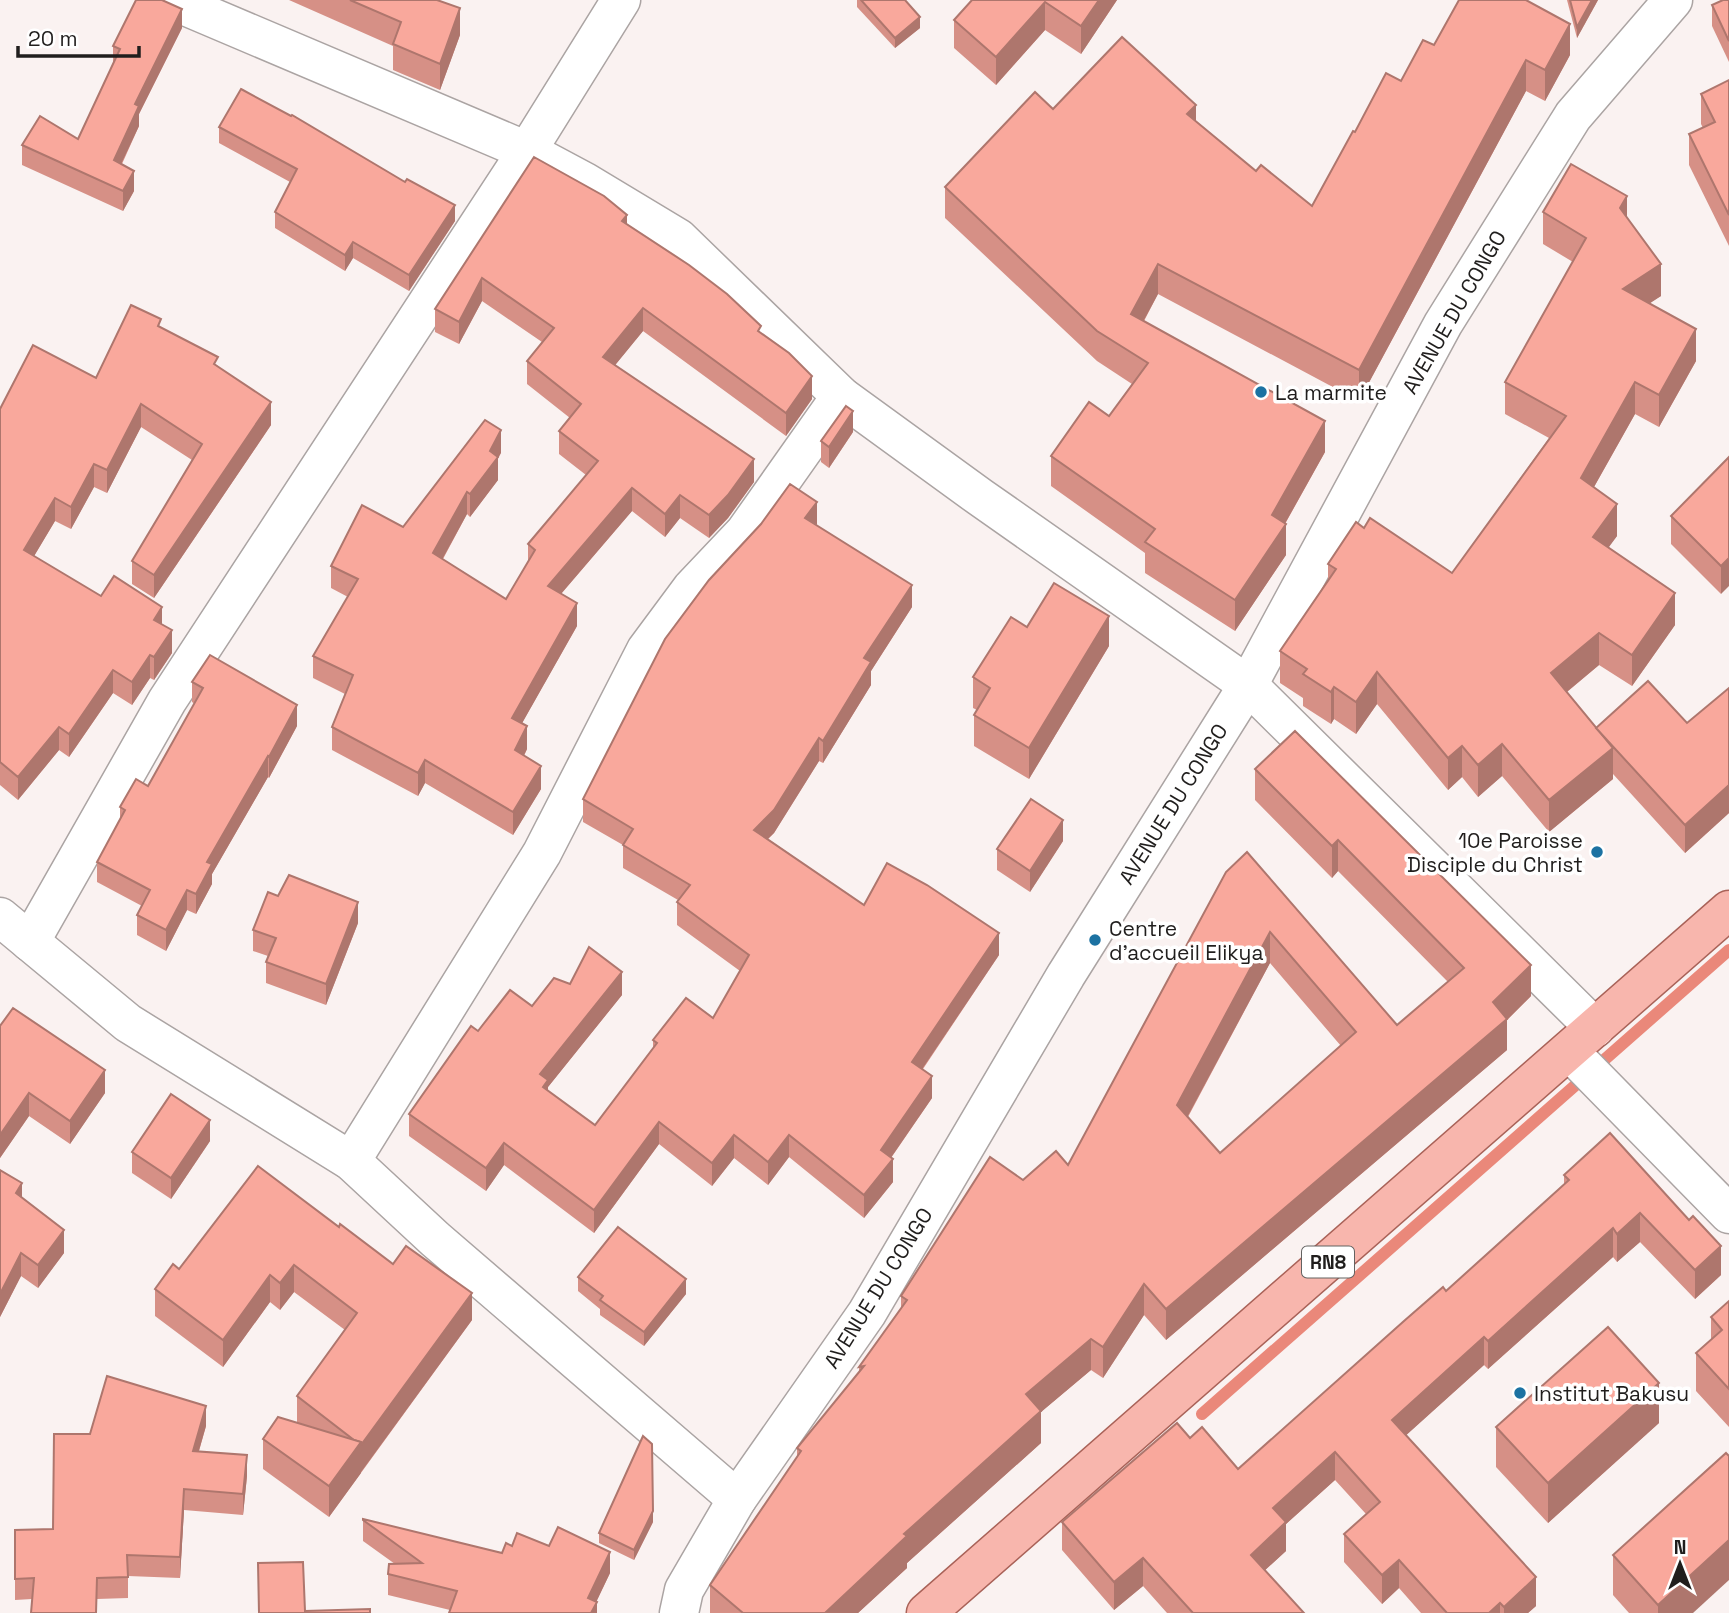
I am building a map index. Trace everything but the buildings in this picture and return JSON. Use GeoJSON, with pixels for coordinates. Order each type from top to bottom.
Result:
{"type":"FeatureCollection","features":[{"type":"Feature","properties":{"kind":"main road","name":"RN8"},"geometry":{"type":"LineString","coordinates":[[926,1613],[1729,910]]}},
{"type":"Feature","properties":{"kind":"street"},"geometry":{"type":"LineString","coordinates":[[170,0],[221,10],[527,150],[678,238],[841,396],[1248,685],[1582,1040],[1729,1214]]}},
{"type":"Feature","properties":{"kind":"street"},"geometry":{"type":"LineString","coordinates":[[30,942],[167,701],[527,150],[621,0]]}},
{"type":"Feature","properties":{"kind":"street","name":"AVENUE DU CONGO"},"geometry":{"type":"LineString","coordinates":[[679,1613],[684,1590],[737,1499],[867,1313],[1066,975],[1248,685],[1443,324],[1638,17],[1673,0]]}},
{"type":"Feature","properties":{"kind":"street"},"geometry":{"type":"LineString","coordinates":[[351,1161],[542,853],[646,650],[692,588],[745,531],[841,396]]}},
{"type":"Feature","properties":{"kind":"street"},"geometry":{"type":"LineString","coordinates":[[0,917],[128,1023],[351,1161],[435,1239],[737,1499]]}},
{"type":"Feature","properties":{"kind":"waterway"},"geometry":{"type":"LineString","coordinates":[[1202,1414],[1729,950]]}},
{"type":"Feature","properties":{"kind":"place","name":"La marmite"},"geometry":{"type":"Point","coordinates":[1261,392]}},
{"type":"Feature","properties":{"kind":"place","name":"10e Paroisse Disciple du Christ"},"geometry":{"type":"Point","coordinates":[1597,852]}},
{"type":"Feature","properties":{"kind":"place","name":"Centre d'accueil Elikya"},"geometry":{"type":"Point","coordinates":[1095,940]}},
{"type":"Feature","properties":{"kind":"place","name":"Institut Bakusu"},"geometry":{"type":"Point","coordinates":[1520,1393]}}]}
